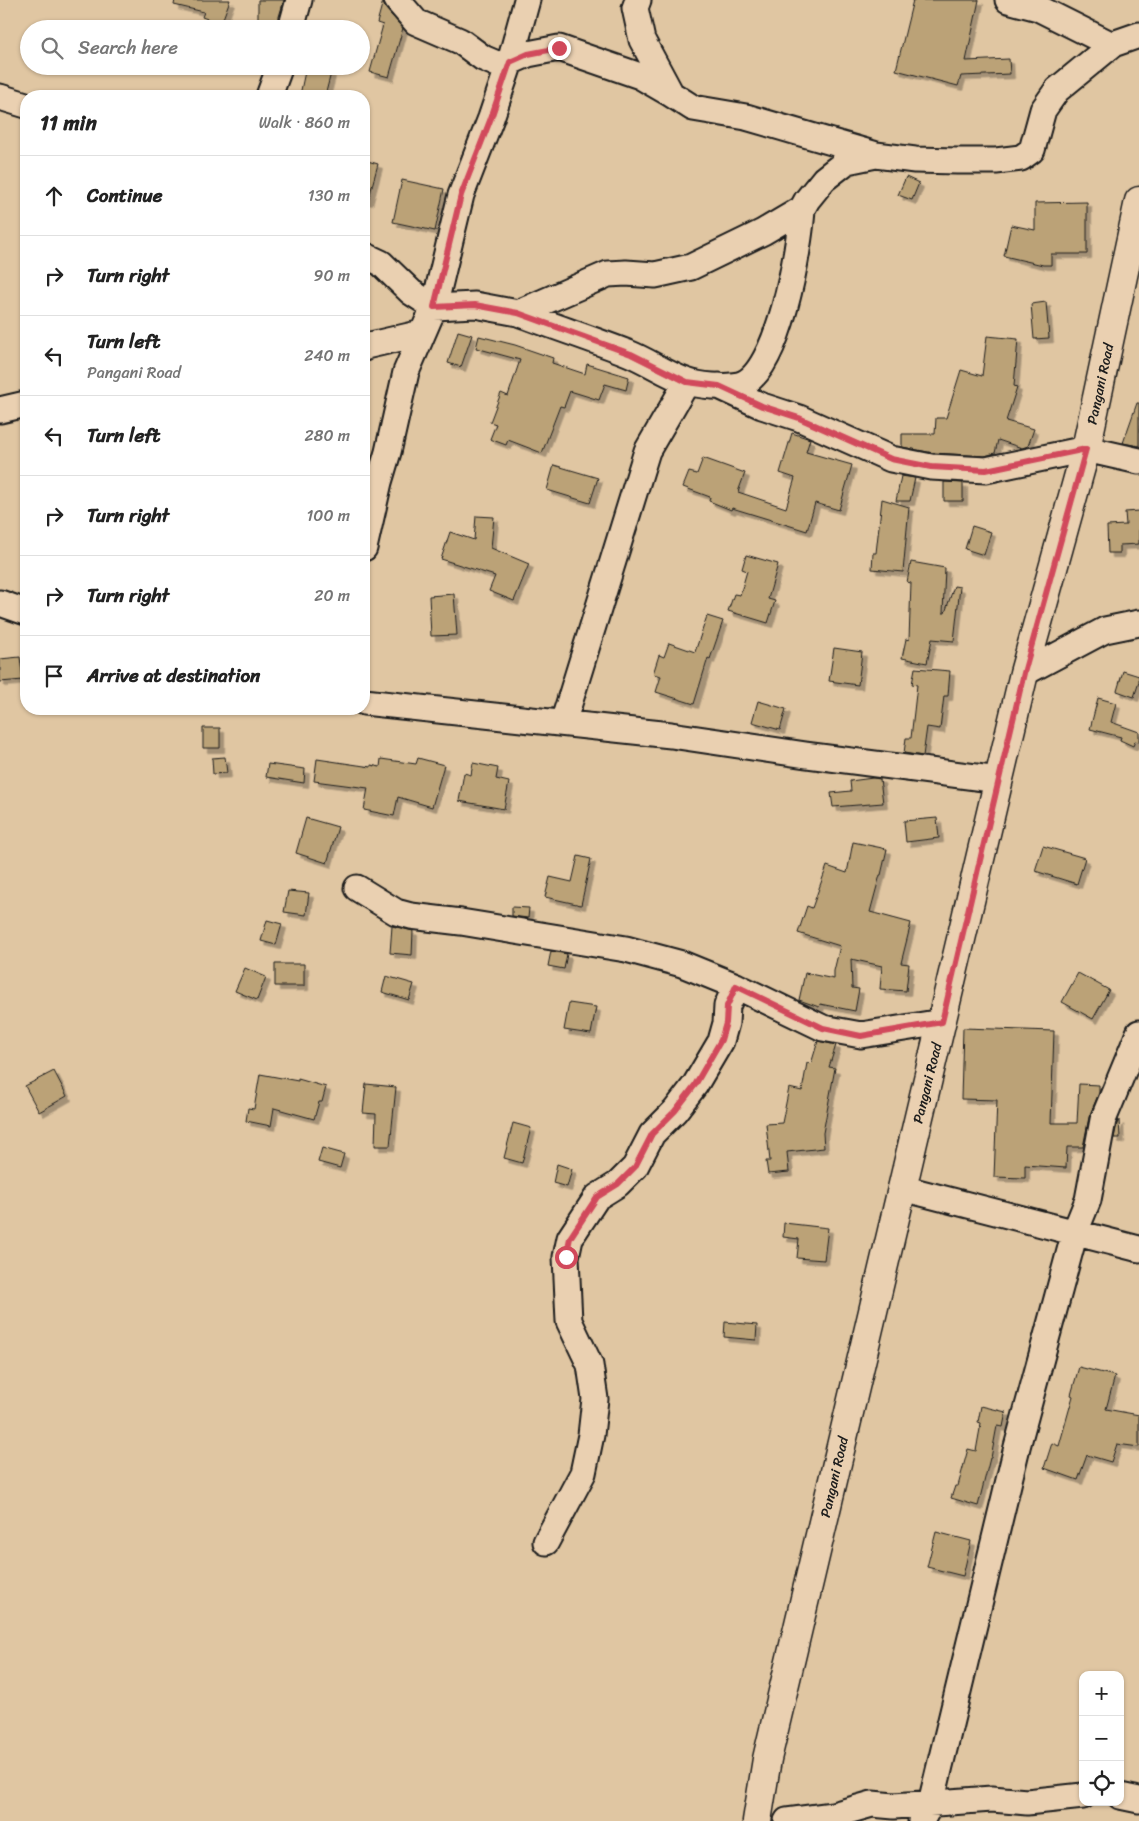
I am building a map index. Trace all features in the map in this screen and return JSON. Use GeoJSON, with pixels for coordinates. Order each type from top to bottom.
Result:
{"type":"FeatureCollection","features":[{"type":"Feature","properties":{"kind":"main road","name":"Pangani Road"},"geometry":{"type":"LineString","coordinates":[[757,1821],[767,1759],[1024,673],[1086,449],[1139,201]]}},
{"type":"Feature","properties":{"kind":"street"},"geometry":{"type":"LineString","coordinates":[[293,20],[299,0]]}},
{"type":"Feature","properties":{"kind":"street"},"geometry":{"type":"LineString","coordinates":[[396,0],[416,22],[460,41],[483,58],[497,64],[510,62],[528,54],[559,48],[640,76],[693,108],[746,117],[876,155],[915,160],[996,161],[1021,158],[1032,150],[1043,110],[1057,90],[1112,45],[1139,35]]}},
{"type":"Feature","properties":{"kind":"street"},"geometry":{"type":"LineString","coordinates":[[370,522],[406,372],[434,307],[461,195],[491,118],[528,0]]}},
{"type":"Feature","properties":{"kind":"street"},"geometry":{"type":"LineString","coordinates":[[638,0],[635,8],[642,40],[670,94]]}},
{"type":"Feature","properties":{"kind":"street"},"geometry":{"type":"LineString","coordinates":[[1008,0],[1038,8],[1112,45]]}},
{"type":"Feature","properties":{"kind":"street"},"geometry":{"type":"LineString","coordinates":[[271,90],[277,75]]}},
{"type":"Feature","properties":{"kind":"street"},"geometry":{"type":"LineString","coordinates":[[0,97],[20,103]]}},
{"type":"Feature","properties":{"kind":"street"},"geometry":{"type":"LineString","coordinates":[[370,258],[381,263],[411,292],[434,307],[475,305],[518,313],[631,354],[687,382],[719,386],[740,385],[757,374],[771,349],[793,274],[802,209],[807,200],[824,179],[846,161],[876,155]]}},
{"type":"Feature","properties":{"kind":"street"},"geometry":{"type":"LineString","coordinates":[[518,313],[608,274],[626,272],[655,275],[691,267],[762,232],[802,209]]}},
{"type":"Feature","properties":{"kind":"street"},"geometry":{"type":"LineString","coordinates":[[370,346],[422,333]]}},
{"type":"Feature","properties":{"kind":"street"},"geometry":{"type":"LineString","coordinates":[[563,723],[647,451],[687,382]]}},
{"type":"Feature","properties":{"kind":"street"},"geometry":{"type":"LineString","coordinates":[[719,386],[762,406],[799,418],[891,459],[931,467],[986,470],[1086,449],[1139,460]]}},
{"type":"Feature","properties":{"kind":"street"},"geometry":{"type":"LineString","coordinates":[[0,410],[20,405]]}},
{"type":"Feature","properties":{"kind":"street"},"geometry":{"type":"LineString","coordinates":[[0,603],[20,610]]}},
{"type":"Feature","properties":{"kind":"street"},"geometry":{"type":"LineString","coordinates":[[1024,673],[1105,630],[1139,623]]}},
{"type":"Feature","properties":{"kind":"street"},"geometry":{"type":"LineString","coordinates":[[370,703],[671,735],[999,780]]}},
{"type":"Feature","properties":{"kind":"street"},"geometry":{"type":"LineString","coordinates":[[357,888],[396,912],[626,949],[682,964],[736,986],[823,1028],[861,1036],[942,1022]]}},
{"type":"Feature","properties":{"kind":"street"},"geometry":{"type":"LineString","coordinates":[[546,1542],[583,1473],[591,1434],[595,1399],[590,1365],[569,1322],[566,1257],[570,1238],[597,1197],[618,1184],[635,1167],[652,1134],[675,1111],[695,1085],[721,1040],[726,1023],[727,1006],[736,986]]}},
{"type":"Feature","properties":{"kind":"street"},"geometry":{"type":"LineString","coordinates":[[926,1812],[1017,1447],[1075,1232],[1088,1200],[1103,1120],[1139,1033]]}},
{"type":"Feature","properties":{"kind":"street"},"geometry":{"type":"LineString","coordinates":[[902,1188],[1139,1249]]}},
{"type":"Feature","properties":{"kind":"street"},"geometry":{"type":"LineString","coordinates":[[787,1821],[834,1815],[872,1804],[926,1812],[992,1799],[1027,1802],[1079,1796]]}},
{"type":"Feature","properties":{"kind":"street"},"geometry":{"type":"LineString","coordinates":[[1124,1797],[1139,1800]]}},
{"type":"Feature","properties":{"kind":"building"},"geometry":{"type":"Polygon","coordinates":[[[175,0],[230,0],[222,20],[210,20],[202,17],[204,12],[174,5],[175,0]]]}},
{"type":"Feature","properties":{"kind":"building"},"geometry":{"type":"Polygon","coordinates":[[[258,0],[284,0],[278,20],[258,20],[258,0]]]}},
{"type":"Feature","properties":{"kind":"building"},"geometry":{"type":"Polygon","coordinates":[[[913,0],[979,0],[966,61],[1009,59],[1010,74],[961,76],[958,86],[896,70],[913,0]]]}},
{"type":"Feature","properties":{"kind":"building"},"geometry":{"type":"Polygon","coordinates":[[[383,1],[386,9],[403,28],[389,77],[370,72],[383,25],[377,23],[383,1]]]}},
{"type":"Feature","properties":{"kind":"building"},"geometry":{"type":"Polygon","coordinates":[[[304,75],[330,75],[327,90],[301,90],[304,75]]]}},
{"type":"Feature","properties":{"kind":"building"},"geometry":{"type":"Polygon","coordinates":[[[370,162],[378,164],[370,194],[370,162]]]}},
{"type":"Feature","properties":{"kind":"building"},"geometry":{"type":"Polygon","coordinates":[[[906,177],[919,183],[912,200],[898,195],[906,177]]]}},
{"type":"Feature","properties":{"kind":"building"},"geometry":{"type":"Polygon","coordinates":[[[402,180],[444,189],[435,231],[393,222],[402,180]]]}},
{"type":"Feature","properties":{"kind":"building"},"geometry":{"type":"Polygon","coordinates":[[[1087,202],[1087,254],[1051,254],[1051,265],[1043,265],[1004,256],[1011,225],[1035,230],[1035,203],[1087,202]]]}},
{"type":"Feature","properties":{"kind":"building"},"geometry":{"type":"Polygon","coordinates":[[[1046,302],[1049,338],[1034,339],[1031,304],[1046,302]]]}},
{"type":"Feature","properties":{"kind":"building"},"geometry":{"type":"Polygon","coordinates":[[[458,331],[472,335],[461,367],[448,363],[458,331]]]}},
{"type":"Feature","properties":{"kind":"building"},"geometry":{"type":"Polygon","coordinates":[[[479,336],[515,345],[553,358],[552,363],[585,374],[587,364],[629,377],[626,390],[605,384],[599,400],[570,391],[564,407],[560,406],[542,453],[508,440],[506,445],[490,439],[496,424],[490,422],[501,393],[508,396],[520,360],[476,348],[479,336]]]}},
{"type":"Feature","properties":{"kind":"building"},"geometry":{"type":"Polygon","coordinates":[[[987,336],[1018,339],[1014,386],[1017,387],[1006,421],[1034,429],[1028,446],[1022,448],[998,440],[995,453],[985,456],[933,453],[902,447],[902,434],[935,434],[936,418],[946,418],[961,370],[982,376],[987,336]]]}},
{"type":"Feature","properties":{"kind":"building"},"geometry":{"type":"Polygon","coordinates":[[[1137,403],[1139,403],[1139,446],[1123,443],[1137,403]]]}},
{"type":"Feature","properties":{"kind":"building"},"geometry":{"type":"Polygon","coordinates":[[[792,433],[810,439],[806,452],[852,465],[839,510],[815,503],[807,531],[732,508],[731,510],[709,501],[710,497],[683,487],[689,472],[697,474],[703,458],[745,473],[738,492],[786,508],[795,478],[780,473],[792,433]]]}},
{"type":"Feature","properties":{"kind":"building"},"geometry":{"type":"Polygon","coordinates":[[[554,465],[598,478],[590,503],[547,490],[554,465]]]}},
{"type":"Feature","properties":{"kind":"building"},"geometry":{"type":"Polygon","coordinates":[[[901,476],[915,478],[910,501],[896,501],[901,476]]]}},
{"type":"Feature","properties":{"kind":"building"},"geometry":{"type":"Polygon","coordinates":[[[944,482],[963,483],[963,501],[944,501],[944,482]]]}},
{"type":"Feature","properties":{"kind":"building"},"geometry":{"type":"Polygon","coordinates":[[[882,499],[909,507],[903,572],[872,569],[873,553],[876,553],[882,499]]]}},
{"type":"Feature","properties":{"kind":"building"},"geometry":{"type":"Polygon","coordinates":[[[1139,511],[1139,544],[1120,545],[1120,553],[1108,553],[1107,526],[1126,525],[1125,512],[1139,511]]]}},
{"type":"Feature","properties":{"kind":"building"},"geometry":{"type":"Polygon","coordinates":[[[476,516],[494,517],[491,548],[529,564],[514,601],[489,591],[495,576],[441,559],[450,532],[474,540],[476,516]]]}},
{"type":"Feature","properties":{"kind":"building"},"geometry":{"type":"Polygon","coordinates":[[[972,526],[991,532],[984,555],[965,549],[972,526]]]}},
{"type":"Feature","properties":{"kind":"building"},"geometry":{"type":"Polygon","coordinates":[[[746,555],[778,564],[768,599],[775,601],[768,623],[728,611],[734,594],[740,595],[747,571],[742,569],[746,555]]]}},
{"type":"Feature","properties":{"kind":"building"},"geometry":{"type":"Polygon","coordinates":[[[911,562],[945,568],[943,613],[945,613],[954,586],[960,587],[954,641],[932,639],[927,663],[902,658],[906,639],[909,640],[911,583],[907,582],[911,562]]]}},
{"type":"Feature","properties":{"kind":"building"},"geometry":{"type":"Polygon","coordinates":[[[454,594],[457,635],[431,636],[429,596],[454,594]]]}},
{"type":"Feature","properties":{"kind":"building"},"geometry":{"type":"Polygon","coordinates":[[[707,616],[723,621],[710,659],[708,658],[694,704],[656,692],[661,676],[653,674],[659,655],[664,657],[669,643],[695,652],[707,616]]]}},
{"type":"Feature","properties":{"kind":"building"},"geometry":{"type":"Polygon","coordinates":[[[834,648],[862,652],[858,685],[829,681],[834,648]]]}},
{"type":"Feature","properties":{"kind":"building"},"geometry":{"type":"Polygon","coordinates":[[[20,657],[20,680],[0,682],[0,659],[20,657]]]}},
{"type":"Feature","properties":{"kind":"building"},"geometry":{"type":"Polygon","coordinates":[[[915,668],[950,671],[948,696],[944,696],[940,729],[927,727],[923,756],[904,753],[906,738],[911,738],[917,685],[912,684],[915,668]]]}},
{"type":"Feature","properties":{"kind":"building"},"geometry":{"type":"Polygon","coordinates":[[[1123,671],[1139,676],[1134,697],[1117,691],[1123,671]]]}},
{"type":"Feature","properties":{"kind":"building"},"geometry":{"type":"Polygon","coordinates":[[[1098,698],[1116,703],[1111,722],[1139,732],[1139,742],[1135,741],[1133,746],[1120,740],[1121,737],[1090,729],[1098,698]]]}},
{"type":"Feature","properties":{"kind":"building"},"geometry":{"type":"Polygon","coordinates":[[[758,701],[786,709],[780,730],[752,722],[758,701]]]}},
{"type":"Feature","properties":{"kind":"building"},"geometry":{"type":"Polygon","coordinates":[[[203,728],[220,728],[220,748],[203,748],[203,728]]]}},
{"type":"Feature","properties":{"kind":"building"},"geometry":{"type":"Polygon","coordinates":[[[225,757],[227,773],[213,774],[212,758],[225,757]]]}},
{"type":"Feature","properties":{"kind":"building"},"geometry":{"type":"Polygon","coordinates":[[[418,758],[444,765],[432,807],[398,797],[394,816],[364,810],[368,788],[314,781],[317,759],[380,767],[381,759],[416,764],[418,758]]]}},
{"type":"Feature","properties":{"kind":"building"},"geometry":{"type":"Polygon","coordinates":[[[473,763],[498,768],[496,779],[509,782],[504,809],[459,801],[464,773],[471,775],[473,763]]]}},
{"type":"Feature","properties":{"kind":"building"},"geometry":{"type":"Polygon","coordinates":[[[268,764],[305,769],[304,783],[266,777],[268,764]]]}},
{"type":"Feature","properties":{"kind":"building"},"geometry":{"type":"Polygon","coordinates":[[[880,779],[883,803],[833,807],[831,793],[851,791],[850,781],[880,779]]]}},
{"type":"Feature","properties":{"kind":"building"},"geometry":{"type":"Polygon","coordinates":[[[306,818],[338,827],[327,863],[296,853],[306,818]]]}},
{"type":"Feature","properties":{"kind":"building"},"geometry":{"type":"Polygon","coordinates":[[[937,818],[939,838],[906,842],[904,821],[937,818]]]}},
{"type":"Feature","properties":{"kind":"building"},"geometry":{"type":"Polygon","coordinates":[[[853,842],[887,849],[870,912],[911,923],[901,963],[909,964],[906,991],[880,989],[882,966],[851,959],[852,988],[859,989],[855,1011],[820,1004],[819,1007],[799,1000],[805,973],[834,979],[840,946],[798,933],[807,906],[812,908],[827,866],[847,873],[853,842]]]}},
{"type":"Feature","properties":{"kind":"building"},"geometry":{"type":"Polygon","coordinates":[[[1043,846],[1085,858],[1077,884],[1035,871],[1043,846]]]}},
{"type":"Feature","properties":{"kind":"building"},"geometry":{"type":"Polygon","coordinates":[[[578,856],[591,859],[581,905],[545,897],[550,877],[572,882],[578,856]]]}},
{"type":"Feature","properties":{"kind":"building"},"geometry":{"type":"Polygon","coordinates":[[[288,891],[309,893],[306,915],[284,912],[288,891]]]}},
{"type":"Feature","properties":{"kind":"building"},"geometry":{"type":"Polygon","coordinates":[[[512,907],[529,908],[528,918],[512,916],[512,907]]]}},
{"type":"Feature","properties":{"kind":"building"},"geometry":{"type":"Polygon","coordinates":[[[267,920],[282,924],[276,945],[261,941],[267,920]]]}},
{"type":"Feature","properties":{"kind":"building"},"geometry":{"type":"Polygon","coordinates":[[[392,926],[413,931],[412,955],[390,953],[392,926]]]}},
{"type":"Feature","properties":{"kind":"building"},"geometry":{"type":"Polygon","coordinates":[[[551,951],[567,954],[564,969],[548,966],[551,951]]]}},
{"type":"Feature","properties":{"kind":"building"},"geometry":{"type":"Polygon","coordinates":[[[275,964],[304,964],[304,986],[275,986],[275,964]]]}},
{"type":"Feature","properties":{"kind":"building"},"geometry":{"type":"Polygon","coordinates":[[[245,968],[266,977],[257,1000],[235,991],[245,968]]]}},
{"type":"Feature","properties":{"kind":"building"},"geometry":{"type":"Polygon","coordinates":[[[1078,973],[1109,990],[1093,1019],[1062,1002],[1078,973]]]}},
{"type":"Feature","properties":{"kind":"building"},"geometry":{"type":"Polygon","coordinates":[[[386,976],[414,984],[409,1000],[382,992],[386,976]]]}},
{"type":"Feature","properties":{"kind":"building"},"geometry":{"type":"Polygon","coordinates":[[[569,1003],[596,1007],[591,1034],[564,1030],[569,1003]]]}},
{"type":"Feature","properties":{"kind":"building"},"geometry":{"type":"Polygon","coordinates":[[[963,1028],[1054,1031],[1051,1123],[1077,1123],[1079,1084],[1099,1085],[1099,1093],[1089,1117],[1083,1147],[1067,1147],[1066,1168],[1025,1165],[1025,1178],[994,1177],[997,1100],[961,1099],[963,1028]]]}},
{"type":"Feature","properties":{"kind":"building"},"geometry":{"type":"Polygon","coordinates":[[[818,1041],[836,1045],[829,1067],[835,1068],[823,1133],[824,1148],[787,1152],[789,1172],[768,1174],[766,1161],[770,1161],[766,1124],[782,1123],[789,1088],[802,1091],[807,1063],[811,1064],[818,1041]]]}},
{"type":"Feature","properties":{"kind":"building"},"geometry":{"type":"Polygon","coordinates":[[[54,1071],[67,1096],[39,1112],[25,1086],[54,1071]]]}},
{"type":"Feature","properties":{"kind":"building"},"geometry":{"type":"Polygon","coordinates":[[[260,1074],[298,1081],[298,1079],[326,1087],[322,1102],[319,1102],[314,1119],[274,1108],[271,1126],[246,1121],[248,1108],[254,1109],[260,1074]]]}},
{"type":"Feature","properties":{"kind":"building"},"geometry":{"type":"Polygon","coordinates":[[[366,1084],[396,1087],[390,1146],[375,1146],[376,1114],[363,1113],[366,1084]]]}},
{"type":"Feature","properties":{"kind":"building"},"geometry":{"type":"Polygon","coordinates":[[[1119,1120],[1120,1138],[1114,1138],[1117,1124],[1119,1120]]]}},
{"type":"Feature","properties":{"kind":"building"},"geometry":{"type":"Polygon","coordinates":[[[513,1123],[531,1128],[522,1163],[504,1158],[513,1123]]]}},
{"type":"Feature","properties":{"kind":"building"},"geometry":{"type":"Polygon","coordinates":[[[322,1148],[344,1154],[340,1168],[318,1162],[322,1148]]]}},
{"type":"Feature","properties":{"kind":"building"},"geometry":{"type":"Polygon","coordinates":[[[557,1164],[572,1169],[567,1187],[553,1183],[557,1164]]]}},
{"type":"Feature","properties":{"kind":"building"},"geometry":{"type":"Polygon","coordinates":[[[784,1223],[828,1228],[824,1260],[797,1258],[799,1239],[783,1237],[784,1223]]]}},
{"type":"Feature","properties":{"kind":"building"},"geometry":{"type":"Polygon","coordinates":[[[725,1322],[757,1325],[756,1340],[724,1337],[725,1322]]]}},
{"type":"Feature","properties":{"kind":"building"},"geometry":{"type":"Polygon","coordinates":[[[1079,1367],[1115,1376],[1106,1409],[1139,1415],[1139,1447],[1117,1444],[1111,1462],[1087,1455],[1078,1480],[1044,1468],[1052,1443],[1059,1446],[1079,1367]]]}},
{"type":"Feature","properties":{"kind":"building"},"geometry":{"type":"Polygon","coordinates":[[[981,1406],[1006,1412],[1003,1427],[997,1426],[991,1458],[978,1506],[951,1498],[955,1486],[958,1486],[968,1449],[976,1451],[981,1423],[978,1422],[981,1406]]]}},
{"type":"Feature","properties":{"kind":"building"},"geometry":{"type":"Polygon","coordinates":[[[936,1532],[971,1541],[963,1576],[927,1567],[936,1532]]]}},
{"type":"Feature","properties":{"kind":"route"},"geometry":{"type":"LineString","coordinates":[[559,48],[528,54],[510,62],[491,118],[461,195],[434,307],[475,305],[518,313],[631,354],[687,382],[719,386],[762,406],[799,418],[891,459],[931,467],[986,470],[1086,449],[1024,673],[942,1022],[861,1036],[823,1028],[736,986],[727,1006],[726,1023],[721,1040],[695,1085],[675,1111],[652,1134],[635,1167],[618,1184],[597,1197],[570,1238],[566,1257]]}}]}
